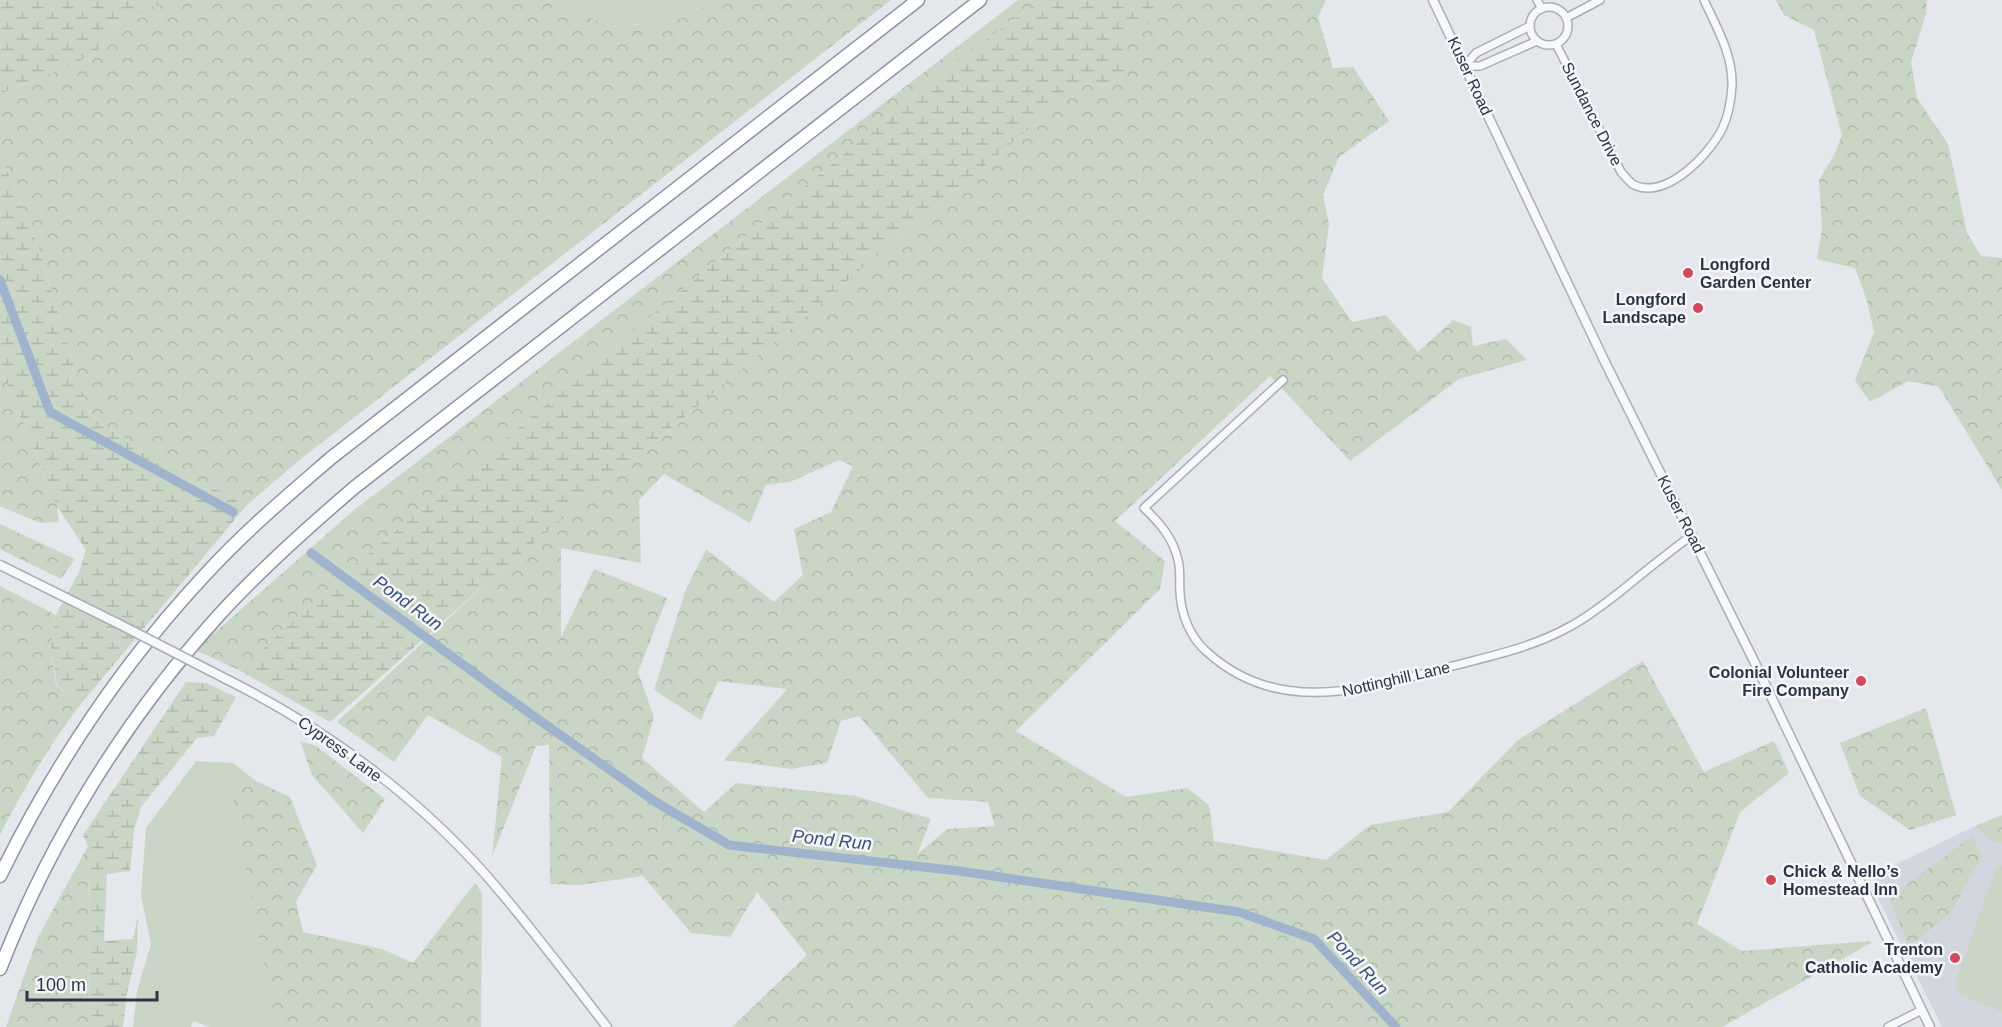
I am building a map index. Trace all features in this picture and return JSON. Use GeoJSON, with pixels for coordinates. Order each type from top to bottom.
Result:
{"type":"FeatureCollection","features":[{"type":"Feature","properties":{"kind":"highway"},"geometry":{"type":"LineString","coordinates":[[0,876],[38,802],[114,683],[179,604],[253,526],[331,458],[918,0]]}},
{"type":"Feature","properties":{"kind":"highway"},"geometry":{"type":"LineString","coordinates":[[0,969],[19,924],[56,849],[113,752],[169,674],[246,587],[308,528],[355,488],[980,0]]}},
{"type":"Feature","properties":{"kind":"street","name":"Kuser Road"},"geometry":{"type":"LineString","coordinates":[[1433,0],[1604,360],[1692,535],[1930,1027]]}},
{"type":"Feature","properties":{"kind":"street"},"geometry":{"type":"LineString","coordinates":[[1537,0],[1542,9]]}},
{"type":"Feature","properties":{"kind":"street"},"geometry":{"type":"LineString","coordinates":[[1465,66],[1480,66],[1537,41],[1530,26],[1533,15],[1542,9],[1554,8],[1566,18],[1600,0]]}},
{"type":"Feature","properties":{"kind":"street","name":"Sundance Drive"},"geometry":{"type":"LineString","coordinates":[[1556,44],[1621,172],[1633,184],[1648,187],[1661,185],[1694,166],[1705,155],[1724,126],[1729,111],[1732,86],[1729,60],[1722,36],[1704,0]]}},
{"type":"Feature","properties":{"kind":"street","name":"Sundance Drive"},"geometry":{"type":"LineString","coordinates":[[1537,41],[1546,45],[1556,44],[1567,33],[1566,18]]}},
{"type":"Feature","properties":{"kind":"street"},"geometry":{"type":"LineString","coordinates":[[1465,66],[1476,53],[1530,26]]}},
{"type":"Feature","properties":{"kind":"street","name":"Nottinghill Lane"},"geometry":{"type":"LineString","coordinates":[[1283,380],[1144,508],[1161,525],[1175,549],[1180,575],[1181,603],[1190,631],[1207,652],[1222,664],[1254,681],[1298,692],[1347,691],[1533,644],[1572,626],[1593,612],[1692,535]]}},
{"type":"Feature","properties":{"kind":"street","name":"Cypress Lane"},"geometry":{"type":"LineString","coordinates":[[0,565],[228,680],[289,713],[337,745],[400,793],[436,825],[502,894],[607,1027]]}},
{"type":"Feature","properties":{"kind":"street"},"geometry":{"type":"LineString","coordinates":[[1888,1027],[1922,1010]]}},
{"type":"Feature","properties":{"kind":"shaded area","name":"Trenton Catholic Academy"},"geometry":{"type":"Polygon","coordinates":[[[1975,826],[1990,840],[2002,844],[2002,1027],[1942,1027],[1873,888],[1874,878],[1878,873],[1975,826]]]}},
{"type":"Feature","properties":{"kind":"green space"},"geometry":{"type":"Polygon","coordinates":[[[0,0],[175,0],[160,4],[118,26],[94,55],[0,94],[0,0]]]}},
{"type":"Feature","properties":{"kind":"green space"},"geometry":{"type":"Polygon","coordinates":[[[175,0],[550,0],[612,27],[677,20],[715,0],[891,0],[297,462],[246,506],[114,433],[89,413],[37,243],[0,154],[0,94],[94,55],[118,26],[160,4],[175,0]]]}},
{"type":"Feature","properties":{"kind":"green space"},"geometry":{"type":"Polygon","coordinates":[[[550,0],[715,0],[677,20],[612,27],[550,0]]]}},
{"type":"Feature","properties":{"kind":"green space"},"geometry":{"type":"Polygon","coordinates":[[[1018,0],[1041,0],[946,68],[348,571],[239,670],[195,650],[353,511],[1018,0]]]}},
{"type":"Feature","properties":{"kind":"green space"},"geometry":{"type":"Polygon","coordinates":[[[1041,0],[1176,0],[1149,23],[1120,42],[1128,64],[1121,78],[1104,97],[1087,82],[1073,92],[491,579],[330,722],[239,670],[348,571],[946,68],[1041,0]]]}},
{"type":"Feature","properties":{"kind":"green space"},"geometry":{"type":"Polygon","coordinates":[[[1175,0],[1326,0],[1318,17],[1333,68],[1353,67],[1389,121],[1339,157],[1323,195],[1329,224],[1322,278],[1352,322],[1386,315],[1418,352],[1453,320],[1471,327],[1473,346],[1506,339],[1527,360],[1459,379],[1350,461],[1270,376],[1115,521],[1165,561],[1160,589],[1016,731],[1126,797],[1187,788],[1209,805],[1214,841],[1326,860],[1370,825],[1448,812],[1518,740],[1643,661],[1704,772],[1774,741],[1789,773],[1740,812],[1697,924],[1742,951],[1870,941],[1871,943],[1722,1027],[732,1027],[807,955],[757,892],[730,937],[691,933],[643,876],[579,885],[550,884],[549,745],[536,746],[492,857],[502,757],[428,715],[394,762],[337,722],[491,579],[1073,92],[1087,82],[1104,97],[1120,42],[1175,0]],[[839,460],[790,482],[766,485],[750,523],[664,474],[639,500],[641,563],[561,548],[561,637],[594,569],[667,598],[638,672],[654,717],[642,758],[704,812],[736,783],[856,796],[931,819],[917,855],[947,829],[995,826],[988,802],[928,798],[859,716],[841,721],[827,763],[791,769],[724,760],[787,689],[718,681],[701,720],[654,690],[685,592],[706,549],[774,602],[803,575],[794,529],[831,512],[853,466],[839,460]]]}},
{"type":"Feature","properties":{"kind":"green space"},"geometry":{"type":"Polygon","coordinates":[[[1776,0],[1927,0],[1926,14],[1911,62],[1917,98],[1948,144],[1967,233],[1981,256],[2002,258],[2002,490],[1939,387],[1908,381],[1870,402],[1855,380],[1874,332],[1867,301],[1855,268],[1817,259],[1822,229],[1819,180],[1834,155],[1842,135],[1814,30],[1784,15],[1776,0]]]}},
{"type":"Feature","properties":{"kind":"green space"},"geometry":{"type":"Polygon","coordinates":[[[0,154],[37,243],[89,413],[114,433],[246,506],[80,705],[57,685],[51,647],[56,615],[80,570],[86,550],[57,506],[0,367],[0,154]]]}},
{"type":"Feature","properties":{"kind":"green space"},"geometry":{"type":"Polygon","coordinates":[[[0,367],[57,506],[59,522],[40,523],[0,506],[0,367]]]}},
{"type":"Feature","properties":{"kind":"green space"},"geometry":{"type":"Polygon","coordinates":[[[0,524],[75,559],[61,579],[0,549],[0,524]]]}},
{"type":"Feature","properties":{"kind":"green space"},"geometry":{"type":"Polygon","coordinates":[[[0,586],[56,615],[51,647],[56,685],[80,705],[37,768],[0,835],[0,586]]]}},
{"type":"Feature","properties":{"kind":"green space"},"geometry":{"type":"Polygon","coordinates":[[[186,682],[206,683],[236,697],[214,736],[197,738],[141,807],[134,830],[130,871],[107,874],[104,941],[133,939],[138,916],[137,952],[127,993],[123,1027],[90,1027],[88,846],[83,835],[186,682]]]}},
{"type":"Feature","properties":{"kind":"green space"},"geometry":{"type":"Polygon","coordinates":[[[1926,708],[1956,815],[1910,830],[1860,796],[1840,743],[1926,708]]]}},
{"type":"Feature","properties":{"kind":"green space"},"geometry":{"type":"Polygon","coordinates":[[[300,741],[316,746],[385,799],[363,833],[312,775],[300,741]]]}},
{"type":"Feature","properties":{"kind":"green space"},"geometry":{"type":"Polygon","coordinates":[[[196,761],[233,763],[256,781],[231,791],[276,1027],[210,1027],[193,1021],[191,1027],[133,1027],[137,991],[151,944],[141,896],[146,828],[196,761]]]}},
{"type":"Feature","properties":{"kind":"green space"},"geometry":{"type":"Polygon","coordinates":[[[256,781],[290,797],[317,865],[296,902],[303,932],[382,949],[413,963],[475,883],[482,893],[481,1027],[276,1027],[231,791],[256,781]]]}},
{"type":"Feature","properties":{"kind":"green space"},"geometry":{"type":"Polygon","coordinates":[[[2002,815],[2002,844],[1990,840],[1975,826],[2002,815]]]}},
{"type":"Feature","properties":{"kind":"green space"},"geometry":{"type":"Polygon","coordinates":[[[1972,836],[1982,856],[1951,913],[1909,946],[1889,898],[1972,836]]]}},
{"type":"Feature","properties":{"kind":"green space"},"geometry":{"type":"Polygon","coordinates":[[[88,846],[90,1027],[6,1027],[38,937],[88,846]]]}},
{"type":"Feature","properties":{"kind":"green space"},"geometry":{"type":"Polygon","coordinates":[[[1997,865],[2002,865],[2002,1012],[1959,994],[1955,983],[1997,865]]]}},
{"type":"Feature","properties":{"kind":"waterway","name":"Pond Run"},"geometry":{"type":"LineString","coordinates":[[0,280],[50,412],[233,512]]}},
{"type":"Feature","properties":{"kind":"waterway","name":"Pond Run"},"geometry":{"type":"LineString","coordinates":[[311,553],[518,705],[654,801],[729,845],[959,871],[1239,912],[1314,939],[1396,1027]]}},
{"type":"Feature","properties":{"kind":"place","name":"Longford Garden Center"},"geometry":{"type":"Point","coordinates":[1688,273]}},
{"type":"Feature","properties":{"kind":"place","name":"Longford Landscape"},"geometry":{"type":"Point","coordinates":[1698,308]}},
{"type":"Feature","properties":{"kind":"place","name":"Colonial Volunteer Fire Company"},"geometry":{"type":"Point","coordinates":[1861,681]}},
{"type":"Feature","properties":{"kind":"place","name":"Chick & Nello’s Homestead Inn"},"geometry":{"type":"Point","coordinates":[1771,880]}},
{"type":"Feature","properties":{"kind":"place","name":"Trenton Catholic Academy"},"geometry":{"type":"Point","coordinates":[1955,958]}}]}
